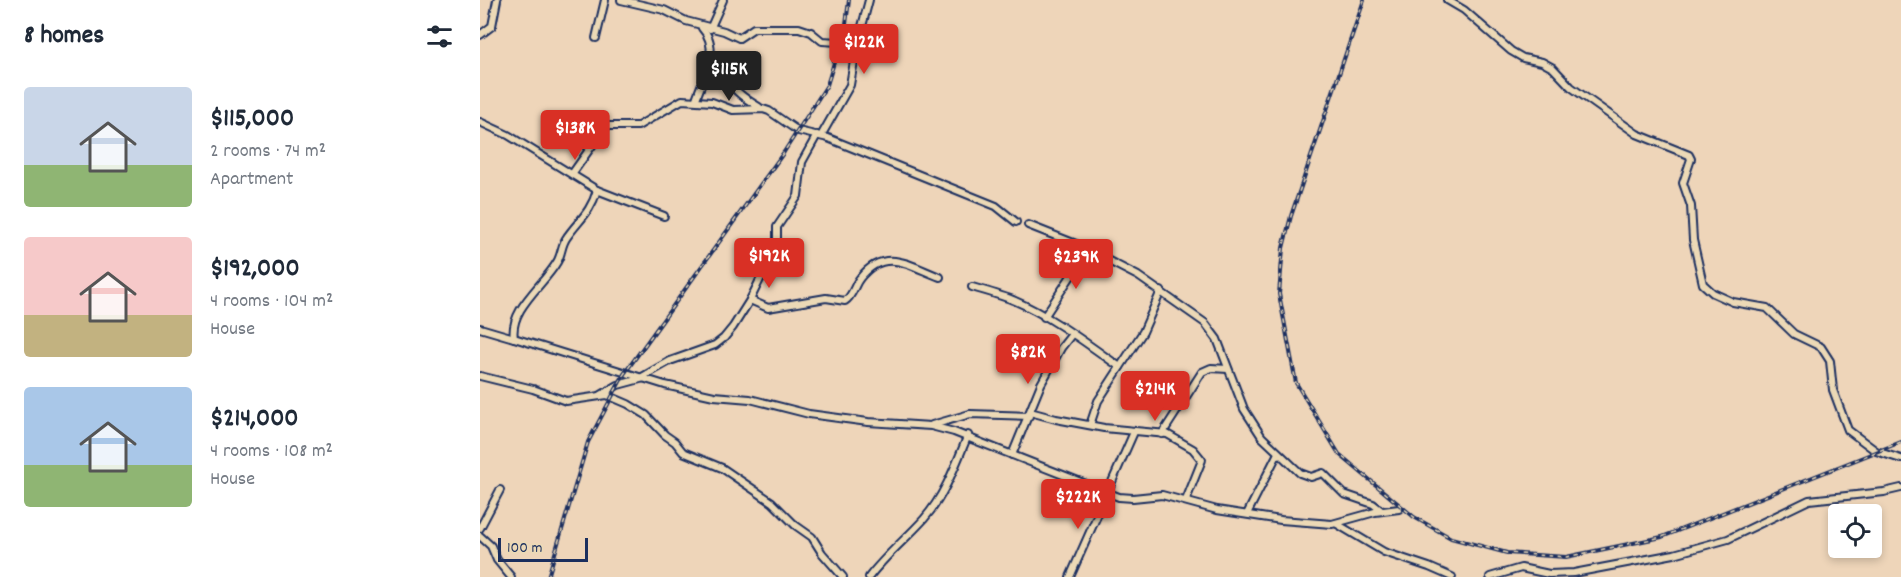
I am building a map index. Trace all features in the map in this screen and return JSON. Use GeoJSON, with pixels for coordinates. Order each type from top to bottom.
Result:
{"type":"FeatureCollection","features":[{"type":"Feature","properties":{"kind":"street"},"geometry":{"type":"LineString","coordinates":[[480,35],[492,26],[497,0]]}},
{"type":"Feature","properties":{"kind":"street"},"geometry":{"type":"LineString","coordinates":[[596,38],[605,0]]}},
{"type":"Feature","properties":{"kind":"street"},"geometry":{"type":"LineString","coordinates":[[621,0],[664,10],[700,26],[724,31],[740,38],[748,30],[754,28],[803,28],[822,41],[838,42]]}},
{"type":"Feature","properties":{"kind":"street"},"geometry":{"type":"LineString","coordinates":[[710,29],[723,0]]}},
{"type":"Feature","properties":{"kind":"street"},"geometry":{"type":"LineString","coordinates":[[480,376],[533,389],[566,401],[600,395],[618,385],[643,378],[664,364],[715,345],[724,338],[750,300],[777,245],[777,227],[798,196],[802,162],[850,85],[856,49],[869,0]]}},
{"type":"Feature","properties":{"kind":"street"},"geometry":{"type":"LineString","coordinates":[[1447,0],[1464,10],[1510,51],[1553,68],[1571,87],[1637,134],[1689,155],[1691,159],[1683,183],[1691,206],[1693,240],[1703,284],[1710,291],[1733,302],[1767,308],[1794,334],[1821,346],[1829,359],[1833,390],[1848,430],[1876,452],[1901,459]]}},
{"type":"Feature","properties":{"kind":"street"},"geometry":{"type":"LineString","coordinates":[[696,99],[712,47],[708,35],[700,26]]}},
{"type":"Feature","properties":{"kind":"street"},"geometry":{"type":"LineString","coordinates":[[723,70],[728,82],[737,92],[798,130],[819,136],[996,206],[1016,222]]}},
{"type":"Feature","properties":{"kind":"street"},"geometry":{"type":"LineString","coordinates":[[572,174],[606,126],[638,126],[678,102],[696,99],[733,110],[762,109]]}},
{"type":"Feature","properties":{"kind":"street"},"geometry":{"type":"LineString","coordinates":[[480,122],[508,135],[597,190],[664,216]]}},
{"type":"Feature","properties":{"kind":"street"},"geometry":{"type":"LineString","coordinates":[[514,338],[513,330],[519,314],[556,264],[565,239],[582,221],[594,202],[597,190]]}},
{"type":"Feature","properties":{"kind":"street"},"geometry":{"type":"LineString","coordinates":[[1028,225],[1088,250],[1144,280],[1205,323],[1217,339],[1249,417],[1262,437],[1300,473],[1311,477],[1323,473],[1344,494],[1373,504],[1382,511]]}},
{"type":"Feature","properties":{"kind":"street"},"geometry":{"type":"LineString","coordinates":[[1044,317],[1088,250]]}},
{"type":"Feature","properties":{"kind":"street"},"geometry":{"type":"LineString","coordinates":[[750,300],[768,308],[826,297],[845,301],[860,278],[872,265],[886,260],[900,261],[940,277]]}},
{"type":"Feature","properties":{"kind":"street"},"geometry":{"type":"LineString","coordinates":[[972,287],[1013,300],[1072,334],[1120,367]]}},
{"type":"Feature","properties":{"kind":"street"},"geometry":{"type":"LineString","coordinates":[[1090,425],[1098,401],[1143,332],[1161,291]]}},
{"type":"Feature","properties":{"kind":"street"},"geometry":{"type":"LineString","coordinates":[[1051,306],[1056,324]]}},
{"type":"Feature","properties":{"kind":"street"},"geometry":{"type":"LineString","coordinates":[[480,328],[643,378],[714,396],[750,399],[797,412],[868,422],[931,426],[968,435],[1108,493],[1133,498],[1162,495],[1217,510],[1281,520],[1337,524],[1382,511],[1400,509]]}},
{"type":"Feature","properties":{"kind":"street"},"geometry":{"type":"LineString","coordinates":[[1012,455],[1041,384],[1061,348],[1072,334]]}},
{"type":"Feature","properties":{"kind":"street"},"geometry":{"type":"LineString","coordinates":[[1162,434],[1202,372],[1211,368],[1228,369]]}},
{"type":"Feature","properties":{"kind":"street"},"geometry":{"type":"LineString","coordinates":[[600,395],[619,399],[637,409],[673,439],[682,452],[722,468],[772,502],[795,525],[812,537],[822,553],[843,577]]}},
{"type":"Feature","properties":{"kind":"street"},"geometry":{"type":"LineString","coordinates":[[931,426],[970,414],[1029,414],[1134,432],[1170,435],[1193,449],[1201,458],[1201,464],[1186,500]]}},
{"type":"Feature","properties":{"kind":"street"},"geometry":{"type":"LineString","coordinates":[[1070,577],[1134,432]]}},
{"type":"Feature","properties":{"kind":"street"},"geometry":{"type":"LineString","coordinates":[[869,577],[930,511],[952,475],[968,435]]}},
{"type":"Feature","properties":{"kind":"street"},"geometry":{"type":"LineString","coordinates":[[1247,514],[1278,453]]}},
{"type":"Feature","properties":{"kind":"street"},"geometry":{"type":"LineString","coordinates":[[1490,577],[1521,568],[1549,574],[1574,573],[1665,556],[1728,539],[1809,500],[1901,488]]}},
{"type":"Feature","properties":{"kind":"street"},"geometry":{"type":"LineString","coordinates":[[480,528],[500,490]]}},
{"type":"Feature","properties":{"kind":"street"},"geometry":{"type":"LineString","coordinates":[[1337,524],[1384,552],[1452,577]]}},
{"type":"Feature","properties":{"kind":"street"},"geometry":{"type":"LineString","coordinates":[[480,536],[491,546],[497,560],[512,577]]}},
{"type":"Feature","properties":{"kind":"railway"},"geometry":{"type":"LineString","coordinates":[[548,577],[588,442],[624,374],[784,152],[827,85],[846,24],[849,0]]}},
{"type":"Feature","properties":{"kind":"railway"},"geometry":{"type":"LineString","coordinates":[[1364,0],[1291,216],[1283,248],[1279,294],[1296,383],[1339,454],[1414,517],[1451,538],[1507,553],[1566,557],[1662,537],[1901,442]]}}]}
